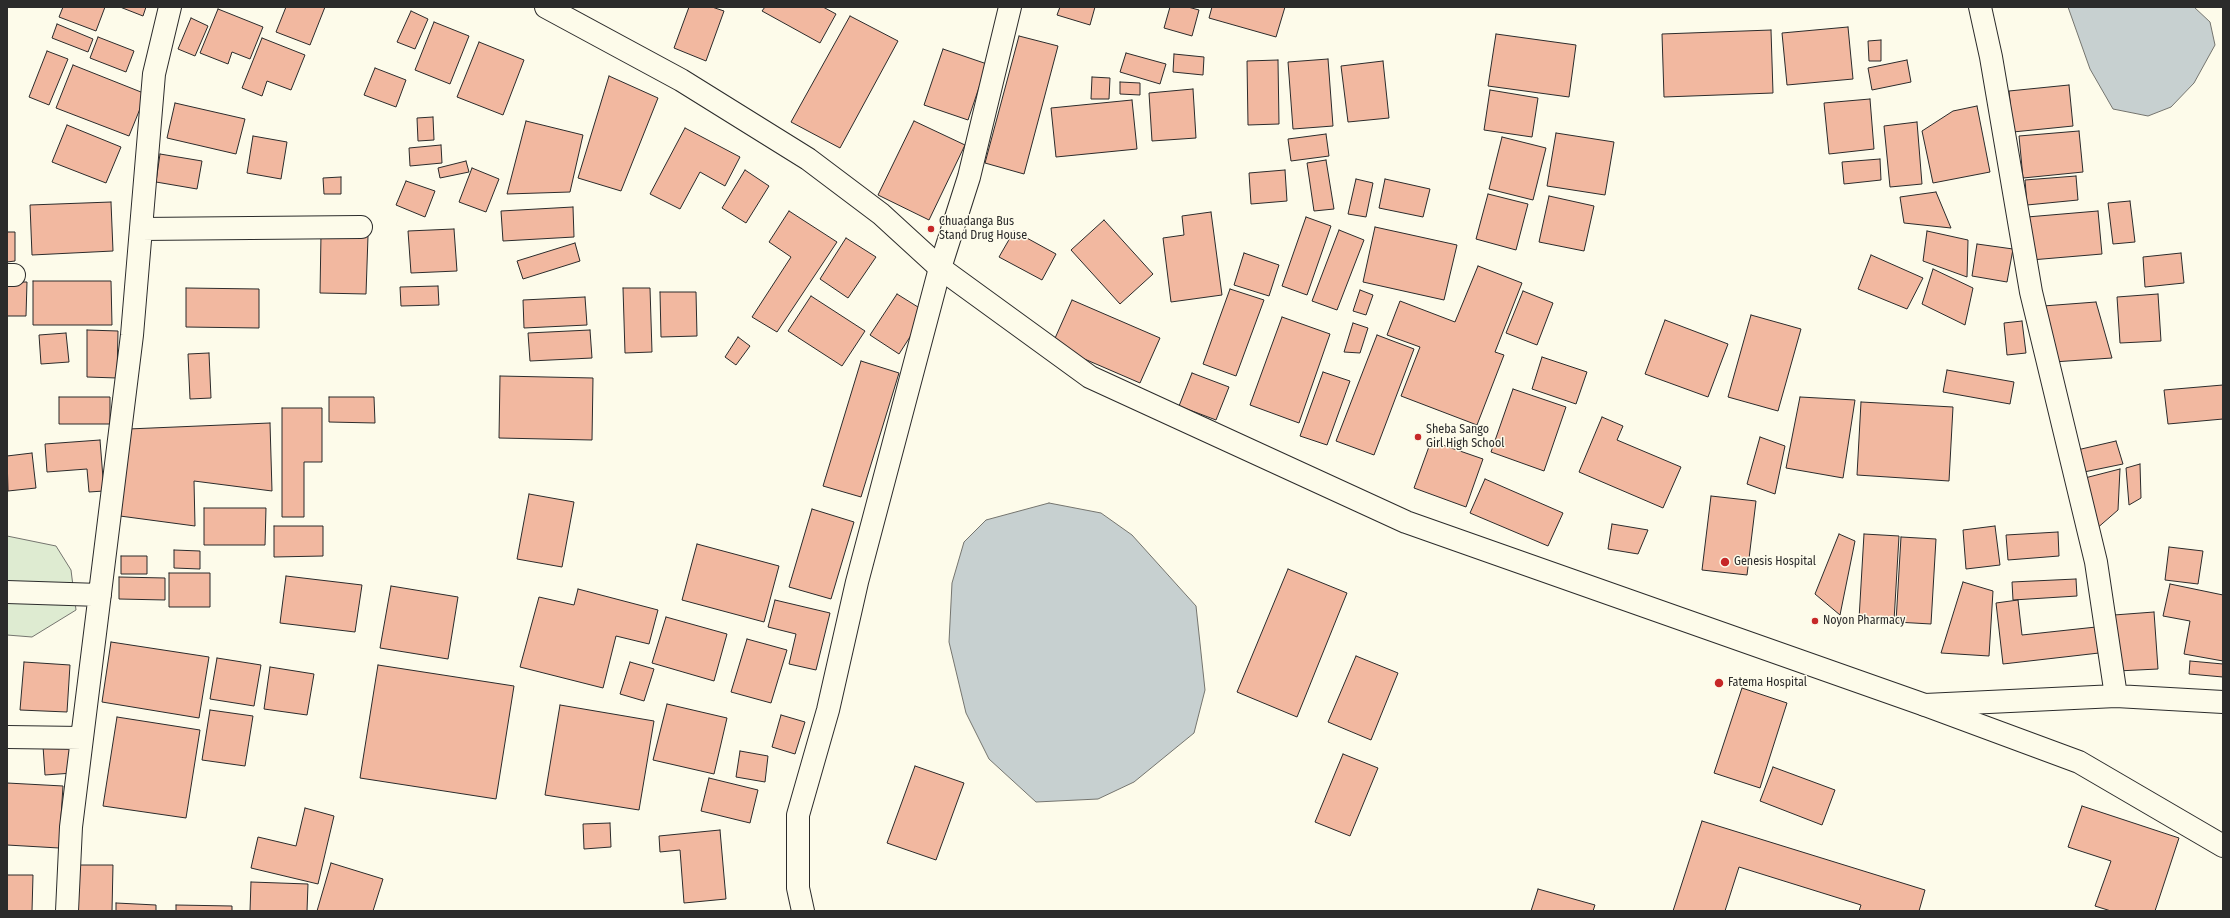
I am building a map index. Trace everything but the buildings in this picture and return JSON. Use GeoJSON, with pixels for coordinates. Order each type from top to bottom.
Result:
{"type":"FeatureCollection","features":[{"type":"Feature","properties":{"kind":"main road"},"geometry":{"type":"LineString","coordinates":[[67,911],[71,827],[132,335],[154,74],[170,7]]}},
{"type":"Feature","properties":{"kind":"main road"},"geometry":{"type":"LineString","coordinates":[[546,7],[681,80],[808,159],[881,214],[940,268],[1090,377],[1406,522],[1925,705],[2079,762],[2223,846]]}},
{"type":"Feature","properties":{"kind":"main road"},"geometry":{"type":"LineString","coordinates":[[803,911],[798,888],[798,816],[828,710],[857,582],[940,268],[969,177],[1010,7]]}},
{"type":"Feature","properties":{"kind":"main road"},"geometry":{"type":"LineString","coordinates":[[1980,7],[1991,56],[2031,292],[2096,562],[2116,696]]}},
{"type":"Feature","properties":{"kind":"main road"},"geometry":{"type":"LineString","coordinates":[[141,229],[361,227]]}},
{"type":"Feature","properties":{"kind":"main road"},"geometry":{"type":"LineString","coordinates":[[7,592],[100,595]]}},
{"type":"Feature","properties":{"kind":"main road"},"geometry":{"type":"LineString","coordinates":[[1925,705],[2116,696],[2223,702]]}},
{"type":"Feature","properties":{"kind":"main road"},"geometry":{"type":"LineString","coordinates":[[7,737],[82,738]]}},
{"type":"Feature","properties":{"kind":"green space"},"geometry":{"type":"Polygon","coordinates":[[[7,536],[56,546],[71,570],[76,610],[32,637],[7,635],[7,536]]]}},
{"type":"Feature","properties":{"kind":"shaded area"},"geometry":{"type":"Polygon","coordinates":[[[2068,7],[2194,7],[2210,22],[2215,45],[2194,83],[2171,107],[2148,116],[2113,109],[2090,69],[2068,7]]]}},
{"type":"Feature","properties":{"kind":"shaded area"},"geometry":{"type":"Polygon","coordinates":[[[1049,503],[1101,513],[1132,535],[1196,606],[1205,690],[1194,733],[1134,782],[1098,799],[1036,802],[989,759],[966,713],[949,642],[952,583],[964,542],[986,520],[1049,503]]]}},
{"type":"Feature","properties":{"kind":"place","name":"Chuadanga Bus Stand Drug House"},"geometry":{"type":"Point","coordinates":[931,229]}},
{"type":"Feature","properties":{"kind":"place","name":"Sheba Sango Girl High School"},"geometry":{"type":"Point","coordinates":[1418,437]}},
{"type":"Feature","properties":{"kind":"place","name":"Genesis Hospital"},"geometry":{"type":"Point","coordinates":[1725,562]}},
{"type":"Feature","properties":{"kind":"place","name":"Noyon Pharmacy"},"geometry":{"type":"Point","coordinates":[1815,621]}},
{"type":"Feature","properties":{"kind":"place","name":"Fatema Hospital"},"geometry":{"type":"Point","coordinates":[1719,683]}}]}
